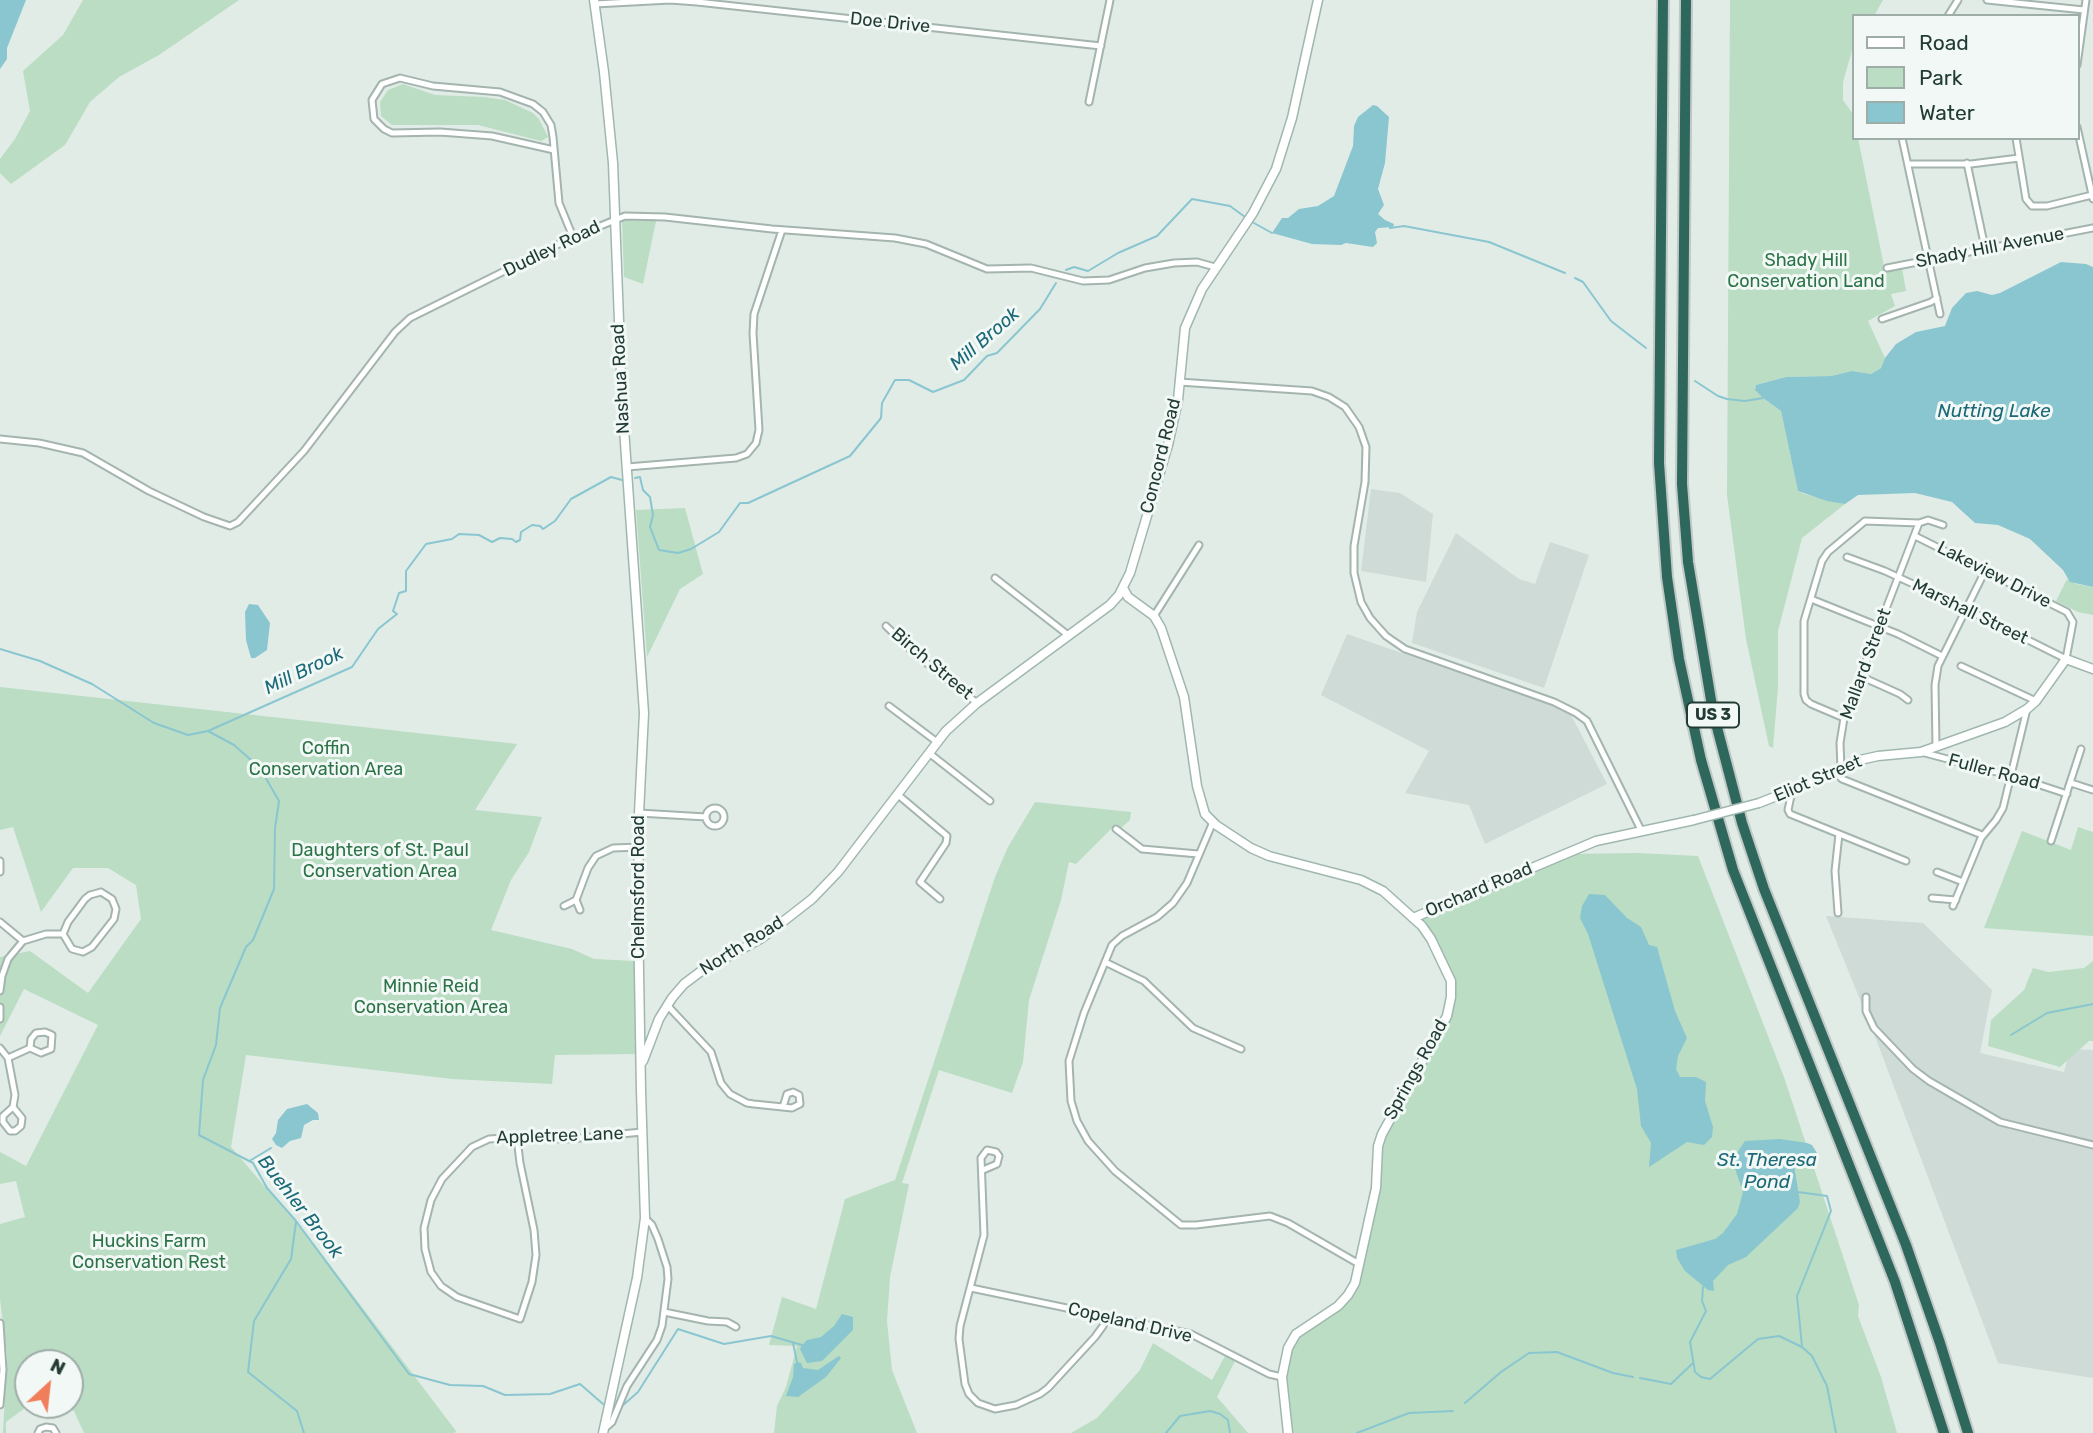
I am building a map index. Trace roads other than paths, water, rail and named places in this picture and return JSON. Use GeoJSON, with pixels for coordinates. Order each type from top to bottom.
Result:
{"type":"FeatureCollection","features":[{"type":"Feature","properties":{"kind":"highway","name":"US 3"},"geometry":{"type":"LineString","coordinates":[[1663,0],[1659,463],[1667,577],[1679,659],[1701,760],[1733,870],[1895,1282],[1944,1433]]}},
{"type":"Feature","properties":{"kind":"highway","name":"US 3"},"geometry":{"type":"LineString","coordinates":[[1686,0],[1682,484],[1688,562],[1713,712],[1738,810],[1764,889],[1906,1245],[1968,1433]]}},
{"type":"Feature","properties":{"kind":"main road","name":"Concord Road"},"geometry":{"type":"LineString","coordinates":[[897,794],[946,731],[977,703],[1110,605],[1123,588],[1130,573],[1168,445],[1178,400],[1185,328],[1195,301],[1253,213],[1276,169],[1292,118],[1318,0]]}},
{"type":"Feature","properties":{"kind":"main road","name":"Nashua Road"},"geometry":{"type":"LineString","coordinates":[[594,2],[611,129],[618,322],[643,692],[641,759]]}},
{"type":"Feature","properties":{"kind":"main road","name":"Springs Road"},"geometry":{"type":"LineString","coordinates":[[1123,588],[1128,597],[1154,617],[1161,628],[1184,697],[1203,811],[1213,822],[1251,848],[1269,856],[1371,884],[1413,918],[1432,939],[1451,981],[1447,1016],[1382,1134],[1376,1156],[1376,1188],[1355,1283],[1348,1295],[1332,1311],[1296,1334],[1288,1348],[1282,1377],[1288,1433]]}},
{"type":"Feature","properties":{"kind":"main road","name":"Eliot Street"},"geometry":{"type":"LineString","coordinates":[[1544,862],[1597,841],[1759,803],[1871,757],[1921,752],[2000,724],[2036,701],[2066,659]]}},
{"type":"Feature","properties":{"kind":"main road","name":"Marshall Street"},"geometry":{"type":"LineString","coordinates":[[2066,659],[2093,669]]}},
{"type":"Feature","properties":{"kind":"main road","name":"Chelmsford Road"},"geometry":{"type":"LineString","coordinates":[[640,1016],[641,759]]}},
{"type":"Feature","properties":{"kind":"main road","name":"North Road"},"geometry":{"type":"LineString","coordinates":[[640,1066],[659,1019],[679,989],[695,975],[762,938],[812,899],[838,872],[897,794]]}},
{"type":"Feature","properties":{"kind":"main road","name":"Orchard Road"},"geometry":{"type":"LineString","coordinates":[[1413,918],[1544,862]]}},
{"type":"Feature","properties":{"kind":"main road"},"geometry":{"type":"LineString","coordinates":[[604,1431],[637,1278],[645,1218],[640,1016],[659,1019]]}},
{"type":"Feature","properties":{"kind":"street"},"geometry":{"type":"LineString","coordinates":[[1089,102],[1110,0]]}},
{"type":"Feature","properties":{"kind":"street"},"geometry":{"type":"LineString","coordinates":[[1987,0],[2084,10]]}},
{"type":"Feature","properties":{"kind":"street"},"geometry":{"type":"LineString","coordinates":[[2079,49],[2086,0]]}},
{"type":"Feature","properties":{"kind":"street","name":"Doe Drive"},"geometry":{"type":"LineString","coordinates":[[594,2],[696,2],[1101,46]]}},
{"type":"Feature","properties":{"kind":"street"},"geometry":{"type":"LineString","coordinates":[[555,150],[492,136],[440,132],[392,133],[377,123],[372,114],[372,100],[382,84],[400,78],[433,86],[479,89],[512,95],[533,104],[543,112],[551,125],[555,150],[559,202],[573,237]]}},
{"type":"Feature","properties":{"kind":"street"},"geometry":{"type":"LineString","coordinates":[[2016,140],[2026,199],[2032,206],[2047,206],[2093,197],[2079,136]]}},
{"type":"Feature","properties":{"kind":"street"},"geometry":{"type":"LineString","coordinates":[[1903,140],[1940,314]]}},
{"type":"Feature","properties":{"kind":"street"},"geometry":{"type":"LineString","coordinates":[[1909,164],[1966,163],[2019,158]]}},
{"type":"Feature","properties":{"kind":"street"},"geometry":{"type":"LineString","coordinates":[[1966,163],[1985,248]]}},
{"type":"Feature","properties":{"kind":"street","name":"Dudley Road"},"geometry":{"type":"LineString","coordinates":[[0,439],[39,443],[83,453],[149,491],[230,526],[238,522],[304,451],[410,318],[573,237],[615,219],[630,216],[658,216],[912,241],[987,270],[1035,268],[1083,281],[1109,280],[1145,268],[1174,263],[1202,263],[1215,267]]}},
{"type":"Feature","properties":{"kind":"street","name":"Shady Hill Avenue"},"geometry":{"type":"LineString","coordinates":[[1887,268],[2093,228]]}},
{"type":"Feature","properties":{"kind":"street"},"geometry":{"type":"LineString","coordinates":[[627,467],[736,458],[747,454],[756,443],[759,430],[754,314],[782,230]]}},
{"type":"Feature","properties":{"kind":"street"},"geometry":{"type":"LineString","coordinates":[[1882,319],[1937,298]]}},
{"type":"Feature","properties":{"kind":"street"},"geometry":{"type":"LineString","coordinates":[[1179,382],[1312,391],[1345,407],[1359,427],[1366,447],[1365,482],[1354,546],[1354,573],[1362,602],[1370,618],[1386,636],[1405,649],[1554,702],[1576,713],[1587,722],[1642,832]]}},
{"type":"Feature","properties":{"kind":"street"},"geometry":{"type":"LineString","coordinates":[[1844,718],[1806,700],[1804,690],[1804,621],[1823,558],[1862,522],[1871,520],[1919,523],[1928,520],[1942,525]]}},
{"type":"Feature","properties":{"kind":"street","name":"Mallard Street"},"geometry":{"type":"LineString","coordinates":[[1838,770],[1844,718],[1919,523]]}},
{"type":"Feature","properties":{"kind":"street","name":"Lakeview Drive"},"geometry":{"type":"LineString","coordinates":[[1915,536],[2071,616]]}},
{"type":"Feature","properties":{"kind":"street"},"geometry":{"type":"LineString","coordinates":[[1154,617],[1199,545]]}},
{"type":"Feature","properties":{"kind":"street","name":"Marshall Street"},"geometry":{"type":"LineString","coordinates":[[1847,557],[1899,577],[2066,659]]}},
{"type":"Feature","properties":{"kind":"street"},"geometry":{"type":"LineString","coordinates":[[1936,746],[1936,678],[1942,656],[1985,571]]}},
{"type":"Feature","properties":{"kind":"street"},"geometry":{"type":"LineString","coordinates":[[995,578],[1068,635]]}},
{"type":"Feature","properties":{"kind":"street"},"geometry":{"type":"LineString","coordinates":[[1811,599],[1879,626],[1942,656]]}},
{"type":"Feature","properties":{"kind":"street","name":"Eliot Street"},"geometry":{"type":"LineString","coordinates":[[2066,659],[2073,622],[2071,616]]}},
{"type":"Feature","properties":{"kind":"street","name":"Birch Street"},"geometry":{"type":"LineString","coordinates":[[886,626],[914,653],[977,703]]}},
{"type":"Feature","properties":{"kind":"street"},"geometry":{"type":"LineString","coordinates":[[1961,666],[2036,701]]}},
{"type":"Feature","properties":{"kind":"street"},"geometry":{"type":"LineString","coordinates":[[1860,676],[1908,700]]}},
{"type":"Feature","properties":{"kind":"street"},"geometry":{"type":"LineString","coordinates":[[889,705],[937,742]]}},
{"type":"Feature","properties":{"kind":"street"},"geometry":{"type":"LineString","coordinates":[[1932,898],[1954,903],[1982,835],[2001,812],[2027,709]]}},
{"type":"Feature","properties":{"kind":"street"},"geometry":{"type":"LineString","coordinates":[[2051,841],[2081,749]]}},
{"type":"Feature","properties":{"kind":"street","name":"Fuller Road"},"geometry":{"type":"LineString","coordinates":[[1921,752],[2067,794]]}},
{"type":"Feature","properties":{"kind":"street"},"geometry":{"type":"LineString","coordinates":[[929,753],[990,801]]}},
{"type":"Feature","properties":{"kind":"street"},"geometry":{"type":"LineString","coordinates":[[1838,770],[1842,779],[1982,835]]}},
{"type":"Feature","properties":{"kind":"street"},"geometry":{"type":"LineString","coordinates":[[2071,783],[2093,790]]}},
{"type":"Feature","properties":{"kind":"street"},"geometry":{"type":"LineString","coordinates":[[1792,791],[1788,812],[1906,861]]}},
{"type":"Feature","properties":{"kind":"street"},"geometry":{"type":"LineString","coordinates":[[897,794],[944,833],[947,839],[920,882],[940,899]]}},
{"type":"Feature","properties":{"kind":"street"},"geometry":{"type":"LineString","coordinates":[[639,813],[706,817]]}},
{"type":"Feature","properties":{"kind":"street"},"geometry":{"type":"LineString","coordinates":[[1213,822],[1187,883],[1173,904],[1122,936],[1112,946],[1105,961],[1084,1013],[1069,1061],[1071,1101],[1077,1121],[1088,1141],[1115,1171],[1181,1225],[1270,1216],[1289,1223],[1359,1264]]}},
{"type":"Feature","properties":{"kind":"street"},"geometry":{"type":"LineString","coordinates":[[1116,830],[1142,849],[1198,854]]}},
{"type":"Feature","properties":{"kind":"street"},"geometry":{"type":"LineString","coordinates":[[1838,913],[1835,871],[1839,834]]}},
{"type":"Feature","properties":{"kind":"street"},"geometry":{"type":"LineString","coordinates":[[580,910],[576,900],[595,857],[613,848],[639,847]]}},
{"type":"Feature","properties":{"kind":"street"},"geometry":{"type":"LineString","coordinates":[[0,861],[0,872]]}},
{"type":"Feature","properties":{"kind":"street"},"geometry":{"type":"LineString","coordinates":[[1937,872],[1963,882]]}},
{"type":"Feature","properties":{"kind":"street"},"geometry":{"type":"LineString","coordinates":[[101,892],[112,899],[116,909],[114,919],[92,947],[83,952],[72,949],[63,934],[75,912],[90,895],[101,892]]}},
{"type":"Feature","properties":{"kind":"street"},"geometry":{"type":"LineString","coordinates":[[564,906],[576,900]]}},
{"type":"Feature","properties":{"kind":"street"},"geometry":{"type":"LineString","coordinates":[[0,922],[23,941]]}},
{"type":"Feature","properties":{"kind":"street"},"geometry":{"type":"LineString","coordinates":[[0,991],[8,959],[23,941],[46,934],[63,934]]}},
{"type":"Feature","properties":{"kind":"street"},"geometry":{"type":"LineString","coordinates":[[1105,961],[1144,981],[1193,1028],[1241,1049]]}},
{"type":"Feature","properties":{"kind":"street"},"geometry":{"type":"LineString","coordinates":[[1866,997],[1866,1011],[1874,1028],[1928,1081],[2000,1122],[2093,1145]]}},
{"type":"Feature","properties":{"kind":"street"},"geometry":{"type":"LineString","coordinates":[[667,1005],[709,1050],[721,1083],[730,1094],[745,1102],[783,1107]]}},
{"type":"Feature","properties":{"kind":"street"},"geometry":{"type":"LineString","coordinates":[[0,1007],[0,1019]]}},
{"type":"Feature","properties":{"kind":"street"},"geometry":{"type":"LineString","coordinates":[[8,1058],[30,1048],[41,1053],[47,1052],[51,1049],[52,1035],[45,1032],[36,1033],[31,1039],[30,1048]]}},
{"type":"Feature","properties":{"kind":"street"},"geometry":{"type":"LineString","coordinates":[[0,1048],[8,1058],[13,1076],[13,1107],[22,1118],[21,1126],[10,1131],[3,1122],[3,1116],[13,1107]]}},
{"type":"Feature","properties":{"kind":"street","name":"Appletree Lane"},"geometry":{"type":"LineString","coordinates":[[517,1138],[536,1250],[533,1276],[520,1319],[468,1302],[446,1290],[430,1269],[424,1236],[431,1200],[439,1184],[472,1147],[484,1140],[517,1138],[580,1138],[642,1132]]}},
{"type":"Feature","properties":{"kind":"street"},"geometry":{"type":"LineString","coordinates":[[983,1170],[984,1235],[959,1339],[965,1384],[969,1394],[978,1403],[995,1409],[1016,1405],[1048,1388],[1095,1337],[1103,1326],[1105,1317]]}},
{"type":"Feature","properties":{"kind":"street"},"geometry":{"type":"LineString","coordinates":[[604,1431],[612,1422],[626,1386],[657,1340],[664,1312],[667,1267],[655,1232],[645,1218]]}},
{"type":"Feature","properties":{"kind":"street","name":"Copeland Drive"},"geometry":{"type":"LineString","coordinates":[[971,1288],[1191,1334],[1269,1374],[1282,1377]]}},
{"type":"Feature","properties":{"kind":"street"},"geometry":{"type":"LineString","coordinates":[[664,1312],[727,1322],[736,1327]]}},
{"type":"Feature","properties":{"kind":"street"},"geometry":{"type":"LineString","coordinates":[[0,1323],[3,1350],[0,1405]]}},
{"type":"Feature","properties":{"kind":"street"},"geometry":{"type":"LineString","coordinates":[[38,1433],[46,1427],[52,1428],[56,1433]]}},
{"type":"Feature","properties":{"kind":"water"},"geometry":{"type":"Polygon","coordinates":[[[0,0],[26,0],[7,48],[7,59],[0,69],[0,0]]]}},
{"type":"Feature","properties":{"kind":"water"},"geometry":{"type":"Polygon","coordinates":[[[1373,105],[1389,117],[1385,163],[1378,189],[1384,205],[1378,214],[1394,224],[1393,227],[1378,228],[1375,232],[1377,243],[1373,247],[1346,243],[1312,244],[1272,233],[1282,218],[1288,218],[1299,209],[1318,206],[1334,196],[1353,146],[1354,126],[1358,117],[1373,105]]]}},
{"type":"Feature","properties":{"kind":"water","name":"Nutting Lake"},"geometry":{"type":"Polygon","coordinates":[[[2061,262],[2093,267],[2093,587],[2070,582],[2063,570],[2030,539],[1998,525],[1975,523],[1952,502],[1915,493],[1858,495],[1845,504],[1798,491],[1781,411],[1755,390],[1756,385],[1786,377],[1831,376],[1852,371],[1871,374],[1881,368],[1896,344],[1916,332],[1945,326],[1952,308],[1966,293],[2000,293],[2061,262]]]}},
{"type":"Feature","properties":{"kind":"water"},"geometry":{"type":"Polygon","coordinates":[[[249,604],[258,605],[270,623],[267,650],[255,658],[251,658],[246,640],[245,612],[249,604]]]}},
{"type":"Feature","properties":{"kind":"water"},"geometry":{"type":"Polygon","coordinates":[[[1589,894],[1605,895],[1627,918],[1641,927],[1649,945],[1657,947],[1675,1011],[1687,1038],[1678,1056],[1676,1069],[1680,1077],[1696,1077],[1706,1082],[1705,1101],[1713,1127],[1712,1137],[1704,1145],[1687,1142],[1649,1167],[1651,1143],[1641,1126],[1637,1089],[1588,934],[1580,918],[1582,906],[1589,894]]]}},
{"type":"Feature","properties":{"kind":"water"},"geometry":{"type":"Polygon","coordinates":[[[307,1104],[318,1113],[319,1120],[304,1125],[301,1138],[290,1141],[282,1148],[276,1145],[272,1139],[278,1120],[287,1109],[307,1104]]]}},
{"type":"Feature","properties":{"kind":"water","name":"St. Theresa Pond"},"geometry":{"type":"Polygon","coordinates":[[[1780,1139],[1807,1143],[1812,1145],[1817,1153],[1797,1161],[1794,1165],[1800,1202],[1798,1208],[1746,1257],[1728,1265],[1713,1281],[1714,1291],[1708,1290],[1685,1271],[1677,1258],[1676,1250],[1715,1239],[1737,1214],[1743,1192],[1732,1160],[1745,1141],[1780,1139]]]}},
{"type":"Feature","properties":{"kind":"water"},"geometry":{"type":"Polygon","coordinates":[[[842,1314],[853,1317],[853,1330],[822,1361],[807,1363],[800,1349],[802,1345],[807,1340],[821,1337],[834,1326],[842,1314]]]}},
{"type":"Feature","properties":{"kind":"water"},"geometry":{"type":"Polygon","coordinates":[[[839,1356],[841,1358],[826,1377],[798,1397],[786,1396],[793,1377],[794,1364],[801,1363],[803,1368],[818,1370],[839,1356]]]}},
{"type":"Feature","properties":{"kind":"waterway","name":"Mill Brook"},"geometry":{"type":"LineString","coordinates":[[1066,270],[1074,267],[1088,271],[1118,253],[1157,236],[1192,199],[1230,206],[1245,217]]}},
{"type":"Feature","properties":{"kind":"waterway","name":"Mill Brook"},"geometry":{"type":"LineString","coordinates":[[1254,223],[1272,233]]}},
{"type":"Feature","properties":{"kind":"waterway","name":"Mill Brook"},"geometry":{"type":"LineString","coordinates":[[1390,228],[1404,226],[1489,242],[1565,273]]}},
{"type":"Feature","properties":{"kind":"waterway","name":"Mill Brook"},"geometry":{"type":"LineString","coordinates":[[1575,278],[1583,282],[1611,321],[1646,348]]}},
{"type":"Feature","properties":{"kind":"waterway","name":"Mill Brook"},"geometry":{"type":"LineString","coordinates":[[635,478],[640,477],[643,490],[650,497],[653,515],[650,527],[659,550],[678,553],[691,549],[719,532],[740,503],[748,503],[850,456],[881,418],[882,403],[895,380],[909,380],[933,392],[964,380],[987,356],[997,353],[1040,309],[1056,283]]}},
{"type":"Feature","properties":{"kind":"waterway","name":"Mill Brook"},"geometry":{"type":"LineString","coordinates":[[1695,381],[1727,399],[1745,401],[1763,398]]}},
{"type":"Feature","properties":{"kind":"waterway","name":"Mill Brook"},"geometry":{"type":"LineString","coordinates":[[0,649],[40,661],[92,684],[154,723],[188,735],[208,731],[352,667],[378,629],[397,614],[393,611],[399,593],[406,591],[406,571],[426,544],[452,539],[459,534],[479,535],[492,542],[500,538],[516,542],[520,540],[521,532],[532,525],[543,529],[555,521],[571,499],[611,477],[622,480]]}},
{"type":"Feature","properties":{"kind":"waterway","name":"Buehler Brook"},"geometry":{"type":"LineString","coordinates":[[208,731],[234,745],[260,768],[279,801],[275,828],[274,889],[220,1008],[216,1045],[203,1080],[199,1135],[253,1163],[267,1188],[296,1221],[409,1374],[450,1385],[483,1386],[505,1395],[550,1394],[580,1384],[603,1404]]}},
{"type":"Feature","properties":{"kind":"waterway"},"geometry":{"type":"LineString","coordinates":[[2011,1035],[2047,1013],[2093,1004]]}},
{"type":"Feature","properties":{"kind":"waterway"},"geometry":{"type":"LineString","coordinates":[[251,1160],[271,1148]]}},
{"type":"Feature","properties":{"kind":"waterway"},"geometry":{"type":"LineString","coordinates":[[1798,1192],[1827,1196],[1831,1211],[1797,1296],[1802,1346]]}},
{"type":"Feature","properties":{"kind":"waterway"},"geometry":{"type":"LineString","coordinates":[[296,1222],[291,1259],[254,1321],[248,1372],[297,1411],[304,1433]]}},
{"type":"Feature","properties":{"kind":"waterway"},"geometry":{"type":"LineString","coordinates":[[1703,1287],[1702,1301],[1706,1311],[1690,1342],[1695,1372],[1710,1379],[1758,1339],[1779,1336],[1802,1347],[1812,1356],[1827,1386],[1836,1433]]}},
{"type":"Feature","properties":{"kind":"waterway","name":"Buehler Brook"},"geometry":{"type":"LineString","coordinates":[[621,1407],[638,1392],[678,1329],[724,1344],[771,1336],[802,1345]]}},
{"type":"Feature","properties":{"kind":"waterway"},"geometry":{"type":"LineString","coordinates":[[793,1343],[797,1362]]}},
{"type":"Feature","properties":{"kind":"waterway"},"geometry":{"type":"LineString","coordinates":[[1465,1403],[1501,1372],[1529,1353],[1557,1352],[1613,1373],[1633,1377]]}},
{"type":"Feature","properties":{"kind":"waterway"},"geometry":{"type":"LineString","coordinates":[[1640,1378],[1671,1384],[1693,1363]]}},
{"type":"Feature","properties":{"kind":"waterway"},"geometry":{"type":"LineString","coordinates":[[1166,1433],[1180,1416],[1210,1411],[1228,1420],[1230,1433]]}},
{"type":"Feature","properties":{"kind":"waterway"},"geometry":{"type":"LineString","coordinates":[[1357,1433],[1409,1413],[1453,1411]]}},
{"type":"Feature","properties":{"kind":"park label","name":"Shady Hill Conservation Land"},"geometry":{"type":"Point","coordinates":[1806,271]}},
{"type":"Feature","properties":{"kind":"park label","name":"Coffin Conservation Area"},"geometry":{"type":"Point","coordinates":[326,759]}},
{"type":"Feature","properties":{"kind":"park label","name":"Daughters of St. Paul Conservation Area"},"geometry":{"type":"Point","coordinates":[380,861]}},
{"type":"Feature","properties":{"kind":"park label","name":"Minnie Reid Conservation Area"},"geometry":{"type":"Point","coordinates":[431,997]}},
{"type":"Feature","properties":{"kind":"park label","name":"Huckins Farm Conservation Rest"},"geometry":{"type":"Point","coordinates":[149,1252]}}]}
